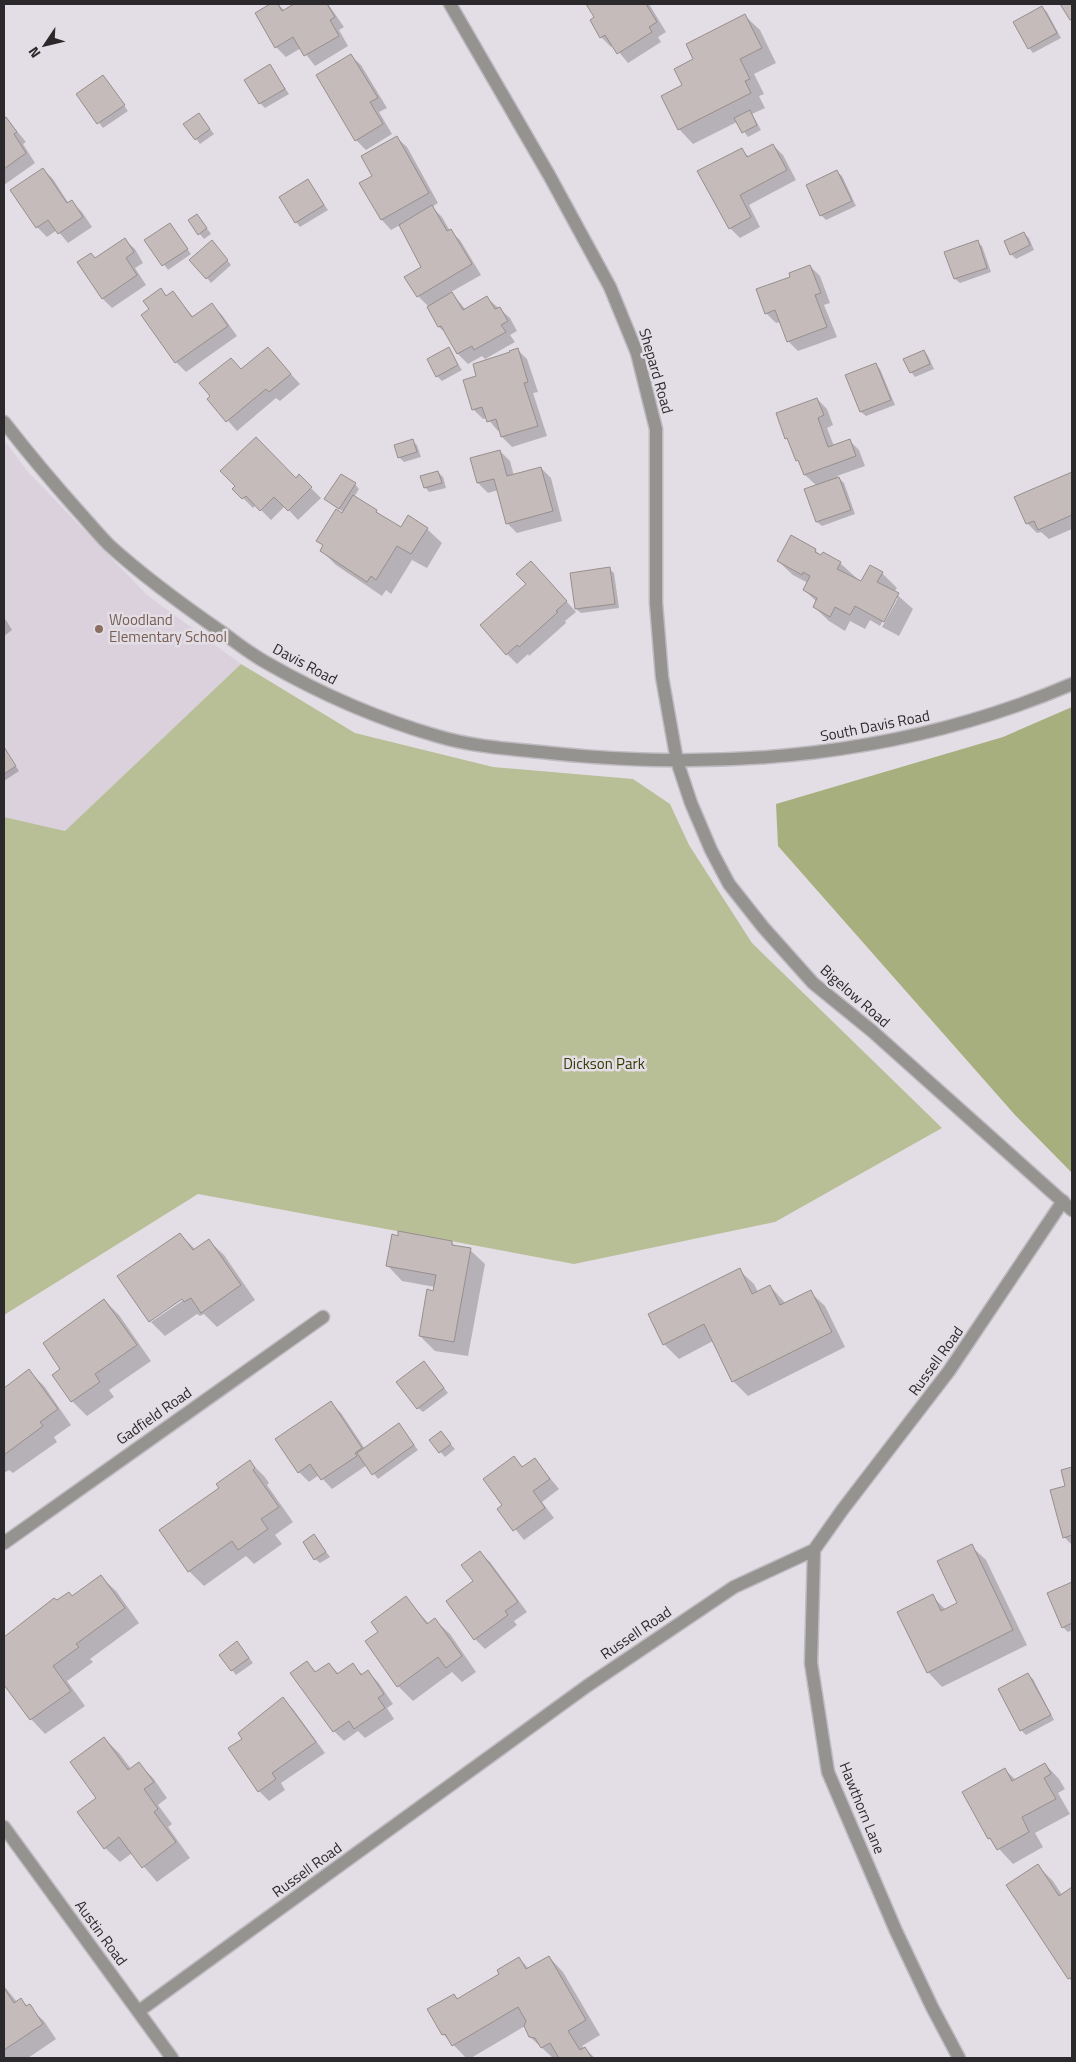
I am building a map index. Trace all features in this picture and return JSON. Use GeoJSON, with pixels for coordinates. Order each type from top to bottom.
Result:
{"type":"FeatureCollection","features":[{"type":"Feature","properties":{"kind":"street","name":"Shepard Road"},"geometry":{"type":"LineString","coordinates":[[450,4],[549,175],[610,287],[637,352],[656,428],[656,602],[662,677],[677,761]]}},
{"type":"Feature","properties":{"kind":"street","name":"Davis Road"},"geometry":{"type":"LineString","coordinates":[[4,422],[46,474],[108,544],[151,580],[204,620],[265,662],[316,689],[369,713],[440,737],[505,748],[594,758],[677,761]]}},
{"type":"Feature","properties":{"kind":"street","name":"South Davis Road"},"geometry":{"type":"LineString","coordinates":[[677,761],[737,760],[823,753],[908,737],[975,721],[1043,697],[1072,684]]}},
{"type":"Feature","properties":{"kind":"street","name":"Bigelow Road"},"geometry":{"type":"LineString","coordinates":[[677,761],[691,803],[711,850],[729,884],[763,928],[812,983],[872,1031],[1072,1210]]}},
{"type":"Feature","properties":{"kind":"street","name":"Russell Road"},"geometry":{"type":"LineString","coordinates":[[139,2012],[587,1686],[734,1587],[814,1550],[843,1509],[949,1371],[1063,1201]]}},
{"type":"Feature","properties":{"kind":"street","name":"Gadfield Road"},"geometry":{"type":"LineString","coordinates":[[4,1543],[323,1317]]}},
{"type":"Feature","properties":{"kind":"street","name":"Hawthorn Lane"},"geometry":{"type":"LineString","coordinates":[[814,1550],[811,1663],[828,1772],[896,1931],[932,2007],[959,2058]]}},
{"type":"Feature","properties":{"kind":"street","name":"Austin Road"},"geometry":{"type":"LineString","coordinates":[[4,1827],[172,2058]]}},
{"type":"Feature","properties":{"kind":"shaded area","name":"Woodland Elementary School"},"geometry":{"type":"Polygon","coordinates":[[[4,440],[28,472],[147,595],[241,664],[65,831],[4,817],[4,440]]]}},
{"type":"Feature","properties":{"kind":"green space","name":"Dickson Park"},"geometry":{"type":"Polygon","coordinates":[[[241,664],[355,733],[493,767],[633,779],[670,804],[689,845],[752,943],[942,1128],[775,1222],[574,1264],[198,1194],[4,1315],[4,817],[65,831],[241,664]]]}},
{"type":"Feature","properties":{"kind":"green space"},"geometry":{"type":"Polygon","coordinates":[[[1072,707],[1072,1173],[1015,1115],[778,846],[776,804],[1003,737],[1072,707]]]}},
{"type":"Feature","properties":{"kind":"building"},"geometry":{"type":"Polygon","coordinates":[[[270,4],[278,4],[282,11],[294,4],[327,4],[335,17],[330,20],[339,36],[304,56],[293,37],[275,48],[255,13],[270,4]]]}},
{"type":"Feature","properties":{"kind":"building"},"geometry":{"type":"Polygon","coordinates":[[[586,4],[646,4],[657,22],[649,27],[652,32],[617,54],[605,35],[600,38],[590,20],[594,17],[586,4]]]}},
{"type":"Feature","properties":{"kind":"building"},"geometry":{"type":"Polygon","coordinates":[[[1060,4],[1072,4],[1072,19],[1070,20],[1060,4]]]}},
{"type":"Feature","properties":{"kind":"building"},"geometry":{"type":"Polygon","coordinates":[[[1042,6],[1057,33],[1028,49],[1013,22],[1042,6]]]}},
{"type":"Feature","properties":{"kind":"building"},"geometry":{"type":"Polygon","coordinates":[[[745,14],[762,48],[740,59],[750,79],[745,81],[751,93],[678,130],[661,96],[682,85],[674,69],[693,59],[686,44],[745,14]]]}},
{"type":"Feature","properties":{"kind":"building"},"geometry":{"type":"Polygon","coordinates":[[[351,54],[378,98],[370,102],[383,124],[355,141],[316,75],[351,54]]]}},
{"type":"Feature","properties":{"kind":"building"},"geometry":{"type":"Polygon","coordinates":[[[270,64],[285,89],[259,104],[244,80],[270,64]]]}},
{"type":"Feature","properties":{"kind":"building"},"geometry":{"type":"Polygon","coordinates":[[[103,75],[125,105],[97,124],[76,94],[103,75]]]}},
{"type":"Feature","properties":{"kind":"building"},"geometry":{"type":"Polygon","coordinates":[[[750,110],[757,125],[742,133],[734,118],[750,110]]]}},
{"type":"Feature","properties":{"kind":"building"},"geometry":{"type":"Polygon","coordinates":[[[199,113],[210,129],[195,140],[183,124],[199,113]]]}},
{"type":"Feature","properties":{"kind":"building"},"geometry":{"type":"Polygon","coordinates":[[[6,117],[17,132],[14,134],[26,153],[4,169],[4,118],[6,117]]]}},
{"type":"Feature","properties":{"kind":"building"},"geometry":{"type":"Polygon","coordinates":[[[397,136],[429,193],[381,220],[359,183],[372,176],[361,156],[397,136]]]}},
{"type":"Feature","properties":{"kind":"building"},"geometry":{"type":"Polygon","coordinates":[[[773,144],[787,170],[740,195],[751,217],[729,229],[697,171],[742,148],[747,157],[773,144]]]}},
{"type":"Feature","properties":{"kind":"building"},"geometry":{"type":"Polygon","coordinates":[[[43,168],[67,203],[72,200],[83,217],[58,234],[48,220],[36,228],[10,190],[43,168]]]}},
{"type":"Feature","properties":{"kind":"building"},"geometry":{"type":"Polygon","coordinates":[[[837,170],[852,201],[820,216],[806,185],[837,170]]]}},
{"type":"Feature","properties":{"kind":"building"},"geometry":{"type":"Polygon","coordinates":[[[308,179],[324,205],[295,223],[279,197],[308,179]]]}},
{"type":"Feature","properties":{"kind":"building"},"geometry":{"type":"Polygon","coordinates":[[[432,205],[447,231],[451,229],[472,264],[417,297],[404,277],[421,267],[399,225],[432,205]]]}},
{"type":"Feature","properties":{"kind":"building"},"geometry":{"type":"Polygon","coordinates":[[[197,214],[207,228],[198,235],[188,220],[197,214]]]}},
{"type":"Feature","properties":{"kind":"building"},"geometry":{"type":"Polygon","coordinates":[[[170,223],[188,249],[162,266],[144,240],[170,223]]]}},
{"type":"Feature","properties":{"kind":"building"},"geometry":{"type":"Polygon","coordinates":[[[1024,232],[1030,245],[1010,255],[1004,241],[1024,232]]]}},
{"type":"Feature","properties":{"kind":"building"},"geometry":{"type":"Polygon","coordinates":[[[125,238],[134,252],[126,258],[137,275],[102,299],[77,262],[91,253],[95,258],[125,238]]]}},
{"type":"Feature","properties":{"kind":"building"},"geometry":{"type":"Polygon","coordinates":[[[212,240],[228,260],[206,279],[189,260],[212,240]]]}},
{"type":"Feature","properties":{"kind":"building"},"geometry":{"type":"Polygon","coordinates":[[[978,240],[987,268],[954,279],[944,252],[978,240]]]}},
{"type":"Feature","properties":{"kind":"building"},"geometry":{"type":"Polygon","coordinates":[[[810,265],[821,293],[815,295],[827,327],[787,342],[775,310],[765,314],[756,289],[790,277],[789,273],[810,265]]]}},
{"type":"Feature","properties":{"kind":"building"},"geometry":{"type":"Polygon","coordinates":[[[161,288],[166,296],[173,291],[192,317],[212,303],[228,326],[175,363],[141,315],[149,309],[143,301],[161,288]]]}},
{"type":"Feature","properties":{"kind":"building"},"geometry":{"type":"Polygon","coordinates":[[[452,292],[463,310],[487,296],[495,309],[500,307],[508,321],[501,325],[506,332],[474,350],[472,346],[457,354],[441,326],[438,327],[427,307],[452,292]]]}},
{"type":"Feature","properties":{"kind":"building"},"geometry":{"type":"Polygon","coordinates":[[[268,347],[291,374],[269,392],[266,389],[226,422],[207,399],[210,396],[199,383],[231,358],[241,369],[268,347]]]}},
{"type":"Feature","properties":{"kind":"building"},"geometry":{"type":"Polygon","coordinates":[[[449,347],[458,365],[436,377],[427,359],[449,347]]]}},
{"type":"Feature","properties":{"kind":"building"},"geometry":{"type":"Polygon","coordinates":[[[518,348],[528,382],[524,383],[538,426],[501,437],[496,419],[487,422],[482,407],[472,410],[463,380],[476,376],[473,364],[518,348]]]}},
{"type":"Feature","properties":{"kind":"building"},"geometry":{"type":"Polygon","coordinates":[[[924,350],[930,364],[910,373],[903,359],[924,350]]]}},
{"type":"Feature","properties":{"kind":"building"},"geometry":{"type":"Polygon","coordinates":[[[876,363],[891,400],[860,412],[845,375],[876,363]]]}},
{"type":"Feature","properties":{"kind":"building"},"geometry":{"type":"Polygon","coordinates":[[[817,398],[824,415],[818,418],[828,447],[850,439],[856,456],[804,475],[787,438],[785,439],[776,413],[817,398]]]}},
{"type":"Feature","properties":{"kind":"building"},"geometry":{"type":"Polygon","coordinates":[[[256,437],[296,478],[299,474],[312,487],[288,511],[274,497],[260,511],[246,496],[242,499],[232,489],[235,486],[220,471],[256,437]]]}},
{"type":"Feature","properties":{"kind":"building"},"geometry":{"type":"Polygon","coordinates":[[[413,439],[417,452],[398,458],[394,445],[413,439]]]}},
{"type":"Feature","properties":{"kind":"building"},"geometry":{"type":"Polygon","coordinates":[[[500,450],[507,476],[541,467],[553,511],[506,524],[494,479],[477,483],[470,458],[500,450]]]}},
{"type":"Feature","properties":{"kind":"building"},"geometry":{"type":"Polygon","coordinates":[[[438,471],[442,483],[424,488],[420,476],[438,471]]]}},
{"type":"Feature","properties":{"kind":"building"},"geometry":{"type":"Polygon","coordinates":[[[1072,472],[1072,515],[1038,530],[1034,521],[1026,524],[1014,497],[1072,472]]]}},
{"type":"Feature","properties":{"kind":"building"},"geometry":{"type":"Polygon","coordinates":[[[341,474],[356,483],[339,509],[324,499],[341,474]]]}},
{"type":"Feature","properties":{"kind":"building"},"geometry":{"type":"Polygon","coordinates":[[[839,477],[851,510],[816,522],[804,489],[839,477]]]}},
{"type":"Feature","properties":{"kind":"building"},"geometry":{"type":"Polygon","coordinates":[[[353,495],[401,527],[408,515],[428,528],[411,554],[397,546],[376,580],[371,576],[367,582],[320,551],[323,545],[316,541],[336,509],[342,513],[353,495]]]}},
{"type":"Feature","properties":{"kind":"building"},"geometry":{"type":"Polygon","coordinates":[[[791,535],[816,549],[815,552],[821,555],[823,552],[841,562],[837,569],[861,581],[870,565],[883,572],[877,582],[899,593],[884,622],[855,606],[850,615],[835,607],[830,617],[813,607],[817,598],[803,590],[810,576],[803,572],[802,575],[777,561],[791,535]]]}},
{"type":"Feature","properties":{"kind":"building"},"geometry":{"type":"Polygon","coordinates":[[[531,561],[567,601],[556,611],[558,612],[519,647],[517,645],[506,655],[480,625],[526,584],[516,574],[531,561]]]}},
{"type":"Feature","properties":{"kind":"building"},"geometry":{"type":"Polygon","coordinates":[[[610,567],[615,604],[575,609],[570,573],[610,567]]]}},
{"type":"Feature","properties":{"kind":"building"},"geometry":{"type":"Polygon","coordinates":[[[4,747],[16,766],[4,774],[4,747]]]}},
{"type":"Feature","properties":{"kind":"building"},"geometry":{"type":"Polygon","coordinates":[[[398,1231],[452,1241],[452,1245],[471,1248],[454,1342],[419,1336],[427,1289],[433,1291],[436,1275],[386,1266],[392,1234],[398,1236],[398,1231]]]}},
{"type":"Feature","properties":{"kind":"building"},"geometry":{"type":"Polygon","coordinates":[[[180,1233],[193,1250],[209,1239],[241,1285],[201,1313],[191,1298],[184,1302],[182,1299],[149,1322],[117,1276],[180,1233]]]}},
{"type":"Feature","properties":{"kind":"building"},"geometry":{"type":"Polygon","coordinates":[[[740,1268],[752,1294],[770,1285],[780,1305],[811,1290],[832,1332],[732,1382],[704,1324],[663,1345],[648,1314],[740,1268]]]}},
{"type":"Feature","properties":{"kind":"building"},"geometry":{"type":"Polygon","coordinates":[[[104,1299],[137,1345],[95,1374],[100,1382],[71,1402],[52,1375],[60,1369],[43,1343],[104,1299]]]}},
{"type":"Feature","properties":{"kind":"building"},"geometry":{"type":"Polygon","coordinates":[[[424,1361],[444,1388],[417,1409],[396,1382],[424,1361]]]}},
{"type":"Feature","properties":{"kind":"building"},"geometry":{"type":"Polygon","coordinates":[[[29,1369],[58,1409],[40,1422],[43,1426],[4,1455],[4,1388],[29,1369]]]}},
{"type":"Feature","properties":{"kind":"building"},"geometry":{"type":"Polygon","coordinates":[[[331,1401],[362,1448],[355,1453],[357,1456],[321,1480],[310,1464],[298,1473],[275,1439],[331,1401]]]}},
{"type":"Feature","properties":{"kind":"building"},"geometry":{"type":"Polygon","coordinates":[[[399,1423],[414,1445],[372,1475],[357,1453],[399,1423]]]}},
{"type":"Feature","properties":{"kind":"building"},"geometry":{"type":"Polygon","coordinates":[[[441,1431],[451,1444],[439,1453],[429,1440],[441,1431]]]}},
{"type":"Feature","properties":{"kind":"building"},"geometry":{"type":"Polygon","coordinates":[[[514,1456],[522,1467],[535,1458],[550,1479],[533,1491],[545,1508],[513,1531],[497,1509],[502,1505],[483,1479],[514,1456]]]}},
{"type":"Feature","properties":{"kind":"building"},"geometry":{"type":"Polygon","coordinates":[[[250,1460],[255,1468],[253,1470],[279,1507],[261,1519],[268,1529],[238,1550],[232,1541],[188,1572],[159,1530],[219,1488],[216,1484],[250,1460]]]}},
{"type":"Feature","properties":{"kind":"building"},"geometry":{"type":"Polygon","coordinates":[[[1072,1467],[1072,1535],[1063,1538],[1050,1490],[1065,1486],[1061,1470],[1072,1467]]]}},
{"type":"Feature","properties":{"kind":"building"},"geometry":{"type":"Polygon","coordinates":[[[314,1534],[326,1552],[314,1560],[303,1542],[314,1534]]]}},
{"type":"Feature","properties":{"kind":"building"},"geometry":{"type":"Polygon","coordinates":[[[972,1544],[1013,1630],[927,1673],[897,1612],[933,1594],[941,1611],[957,1603],[937,1561],[972,1544]]]}},
{"type":"Feature","properties":{"kind":"building"},"geometry":{"type":"Polygon","coordinates":[[[480,1551],[518,1602],[505,1611],[508,1615],[474,1640],[446,1601],[473,1581],[461,1565],[480,1551]]]}},
{"type":"Feature","properties":{"kind":"building"},"geometry":{"type":"Polygon","coordinates":[[[101,1575],[125,1608],[76,1644],[79,1647],[53,1666],[71,1691],[30,1720],[4,1685],[4,1637],[54,1598],[57,1600],[69,1592],[72,1596],[101,1575]]]}},
{"type":"Feature","properties":{"kind":"building"},"geometry":{"type":"Polygon","coordinates":[[[1072,1582],[1072,1623],[1062,1628],[1047,1593],[1072,1582]]]}},
{"type":"Feature","properties":{"kind":"building"},"geometry":{"type":"Polygon","coordinates":[[[406,1596],[427,1624],[435,1618],[462,1656],[446,1668],[438,1657],[397,1687],[365,1641],[378,1632],[371,1622],[406,1596]]]}},
{"type":"Feature","properties":{"kind":"building"},"geometry":{"type":"Polygon","coordinates":[[[237,1641],[249,1658],[231,1671],[219,1655],[237,1641]]]}},
{"type":"Feature","properties":{"kind":"building"},"geometry":{"type":"Polygon","coordinates":[[[307,1661],[315,1672],[329,1663],[337,1674],[353,1663],[361,1675],[368,1670],[384,1694],[378,1698],[385,1708],[354,1729],[349,1721],[333,1732],[290,1673],[307,1661]]]}},
{"type":"Feature","properties":{"kind":"building"},"geometry":{"type":"Polygon","coordinates":[[[1028,1673],[1051,1715],[1020,1731],[998,1689],[1028,1673]]]}},
{"type":"Feature","properties":{"kind":"building"},"geometry":{"type":"Polygon","coordinates":[[[283,1697],[316,1742],[272,1773],[276,1779],[258,1792],[228,1748],[242,1739],[238,1733],[283,1697]]]}},
{"type":"Feature","properties":{"kind":"building"},"geometry":{"type":"Polygon","coordinates":[[[104,1737],[128,1770],[139,1762],[154,1782],[144,1789],[158,1809],[154,1812],[176,1842],[142,1868],[119,1837],[104,1849],[77,1812],[96,1798],[70,1762],[104,1737]]]}},
{"type":"Feature","properties":{"kind":"building"},"geometry":{"type":"Polygon","coordinates":[[[1045,1763],[1051,1774],[1044,1778],[1056,1799],[1022,1817],[1029,1832],[997,1850],[990,1838],[988,1839],[962,1792],[1005,1768],[1012,1781],[1045,1763]]]}},
{"type":"Feature","properties":{"kind":"building"},"geometry":{"type":"Polygon","coordinates":[[[1038,1864],[1059,1896],[1072,1887],[1072,1977],[1068,1979],[1006,1885],[1038,1864]]]}},
{"type":"Feature","properties":{"kind":"building"},"geometry":{"type":"Polygon","coordinates":[[[549,1956],[586,2020],[568,2031],[580,2050],[585,2047],[592,2058],[559,2058],[550,2043],[541,2048],[535,2038],[529,2037],[524,2026],[526,2021],[518,2007],[452,2046],[445,2034],[442,2035],[427,2009],[454,1994],[457,1999],[499,1974],[497,1970],[519,1957],[526,1969],[549,1956]]]}},
{"type":"Feature","properties":{"kind":"building"},"geometry":{"type":"Polygon","coordinates":[[[4,1988],[14,2003],[21,1998],[26,2006],[30,2004],[43,2024],[4,2050],[4,1988]]]}},
{"type":"Feature","properties":{"kind":"place","name":"Woodland Elementary School"},"geometry":{"type":"Point","coordinates":[99,629]}}]}
